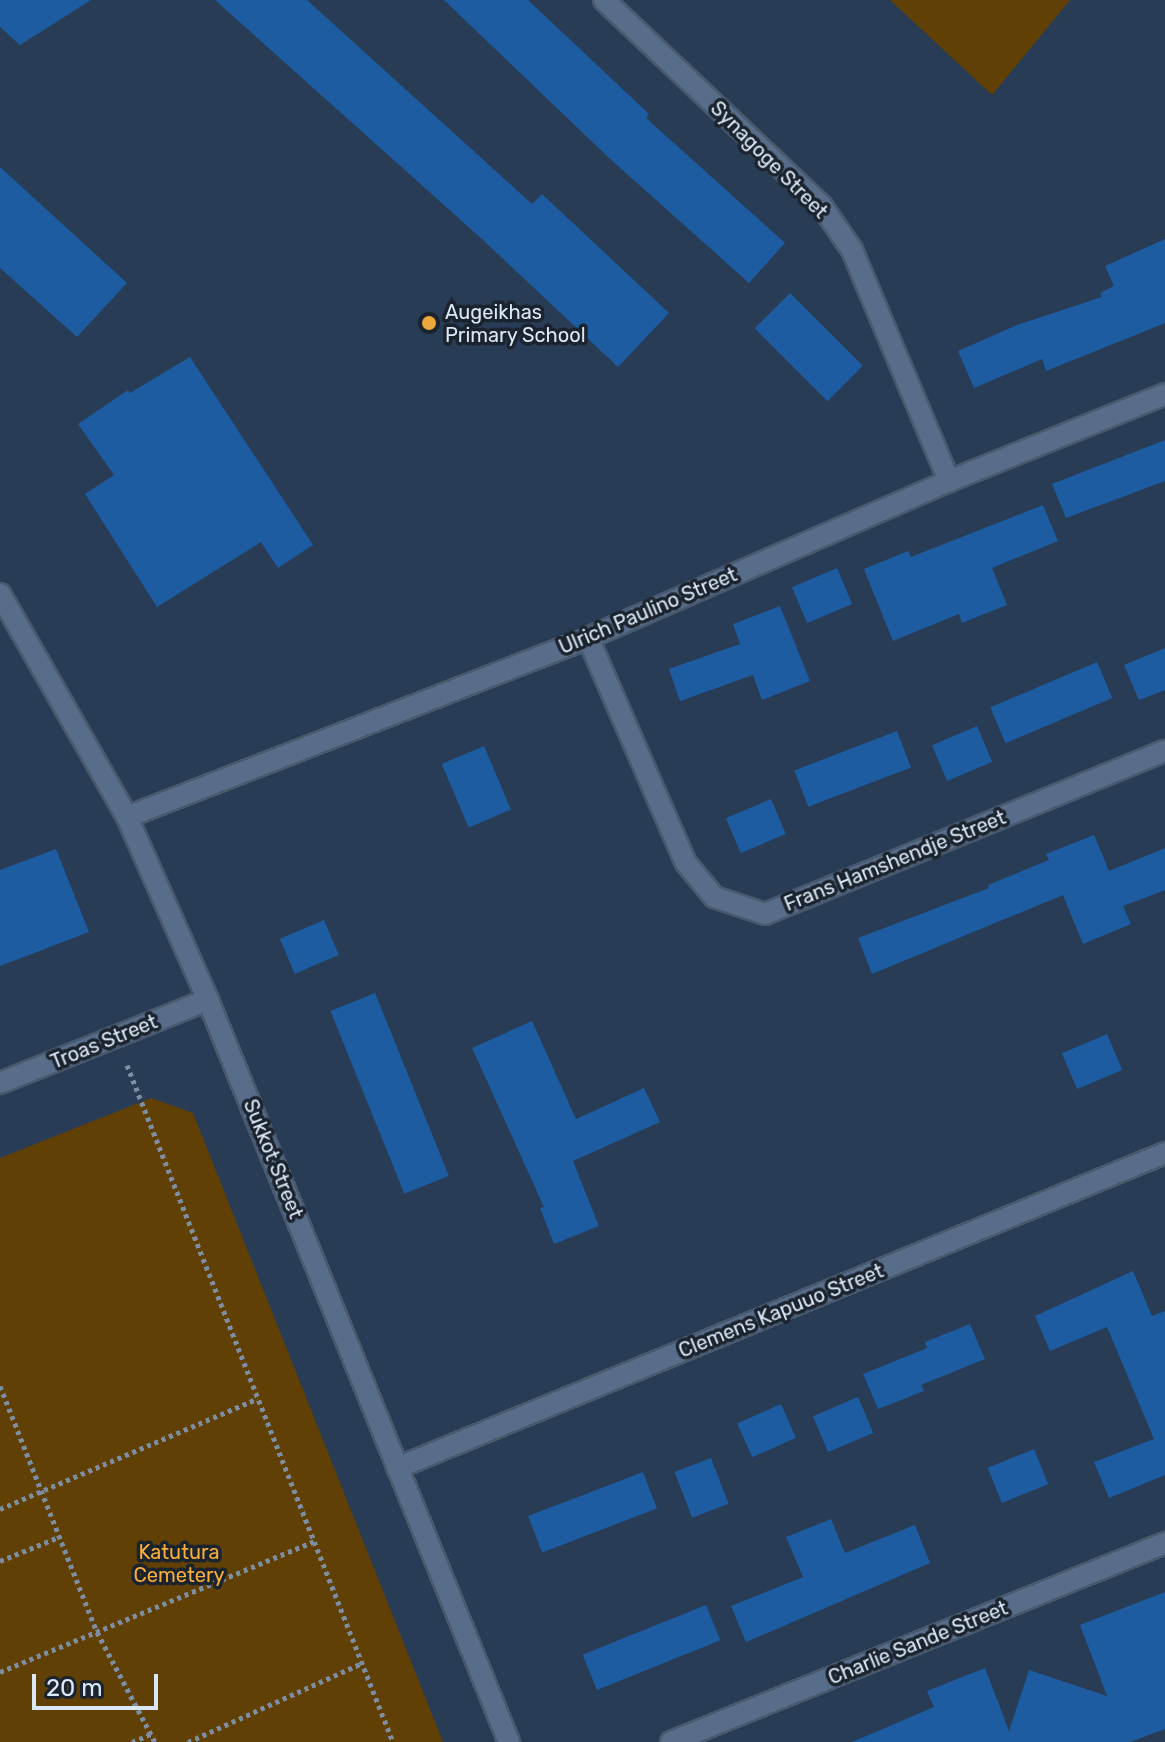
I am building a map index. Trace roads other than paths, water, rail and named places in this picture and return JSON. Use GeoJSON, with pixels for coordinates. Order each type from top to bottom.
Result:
{"type":"FeatureCollection","features":[{"type":"Feature","properties":{"kind":"street","name":"Synagoge Street"},"geometry":{"type":"LineString","coordinates":[[604,0],[821,205],[852,250],[949,481]]}},
{"type":"Feature","properties":{"kind":"street","name":"Ulrich Paulino Street"},"geometry":{"type":"LineString","coordinates":[[127,817],[588,638],[949,481],[1165,394]]}},
{"type":"Feature","properties":{"kind":"street","name":"Sukkot Street"},"geometry":{"type":"LineString","coordinates":[[0,594],[127,817],[208,1000],[509,1742]]}},
{"type":"Feature","properties":{"kind":"street","name":"Frans Hamshendje Street"},"geometry":{"type":"LineString","coordinates":[[588,638],[686,863],[714,897],[765,914],[1165,751]]}},
{"type":"Feature","properties":{"kind":"street","name":"Troas Street"},"geometry":{"type":"LineString","coordinates":[[0,1083],[208,1000]]}},
{"type":"Feature","properties":{"kind":"street","name":"Clemens Kapuuo Street"},"geometry":{"type":"LineString","coordinates":[[397,1468],[1165,1153]]}},
{"type":"Feature","properties":{"kind":"street","name":"Charlie Sande Street"},"geometry":{"type":"LineString","coordinates":[[671,1742],[1165,1543]]}},
{"type":"Feature","properties":{"kind":"place","name":"Augeikhas Primary School"},"geometry":{"type":"Point","coordinates":[429,323]}},
{"type":"Feature","properties":{"kind":"park label","name":"Katutura Cemetery"},"geometry":{"type":"Point","coordinates":[179,1564]}}]}
